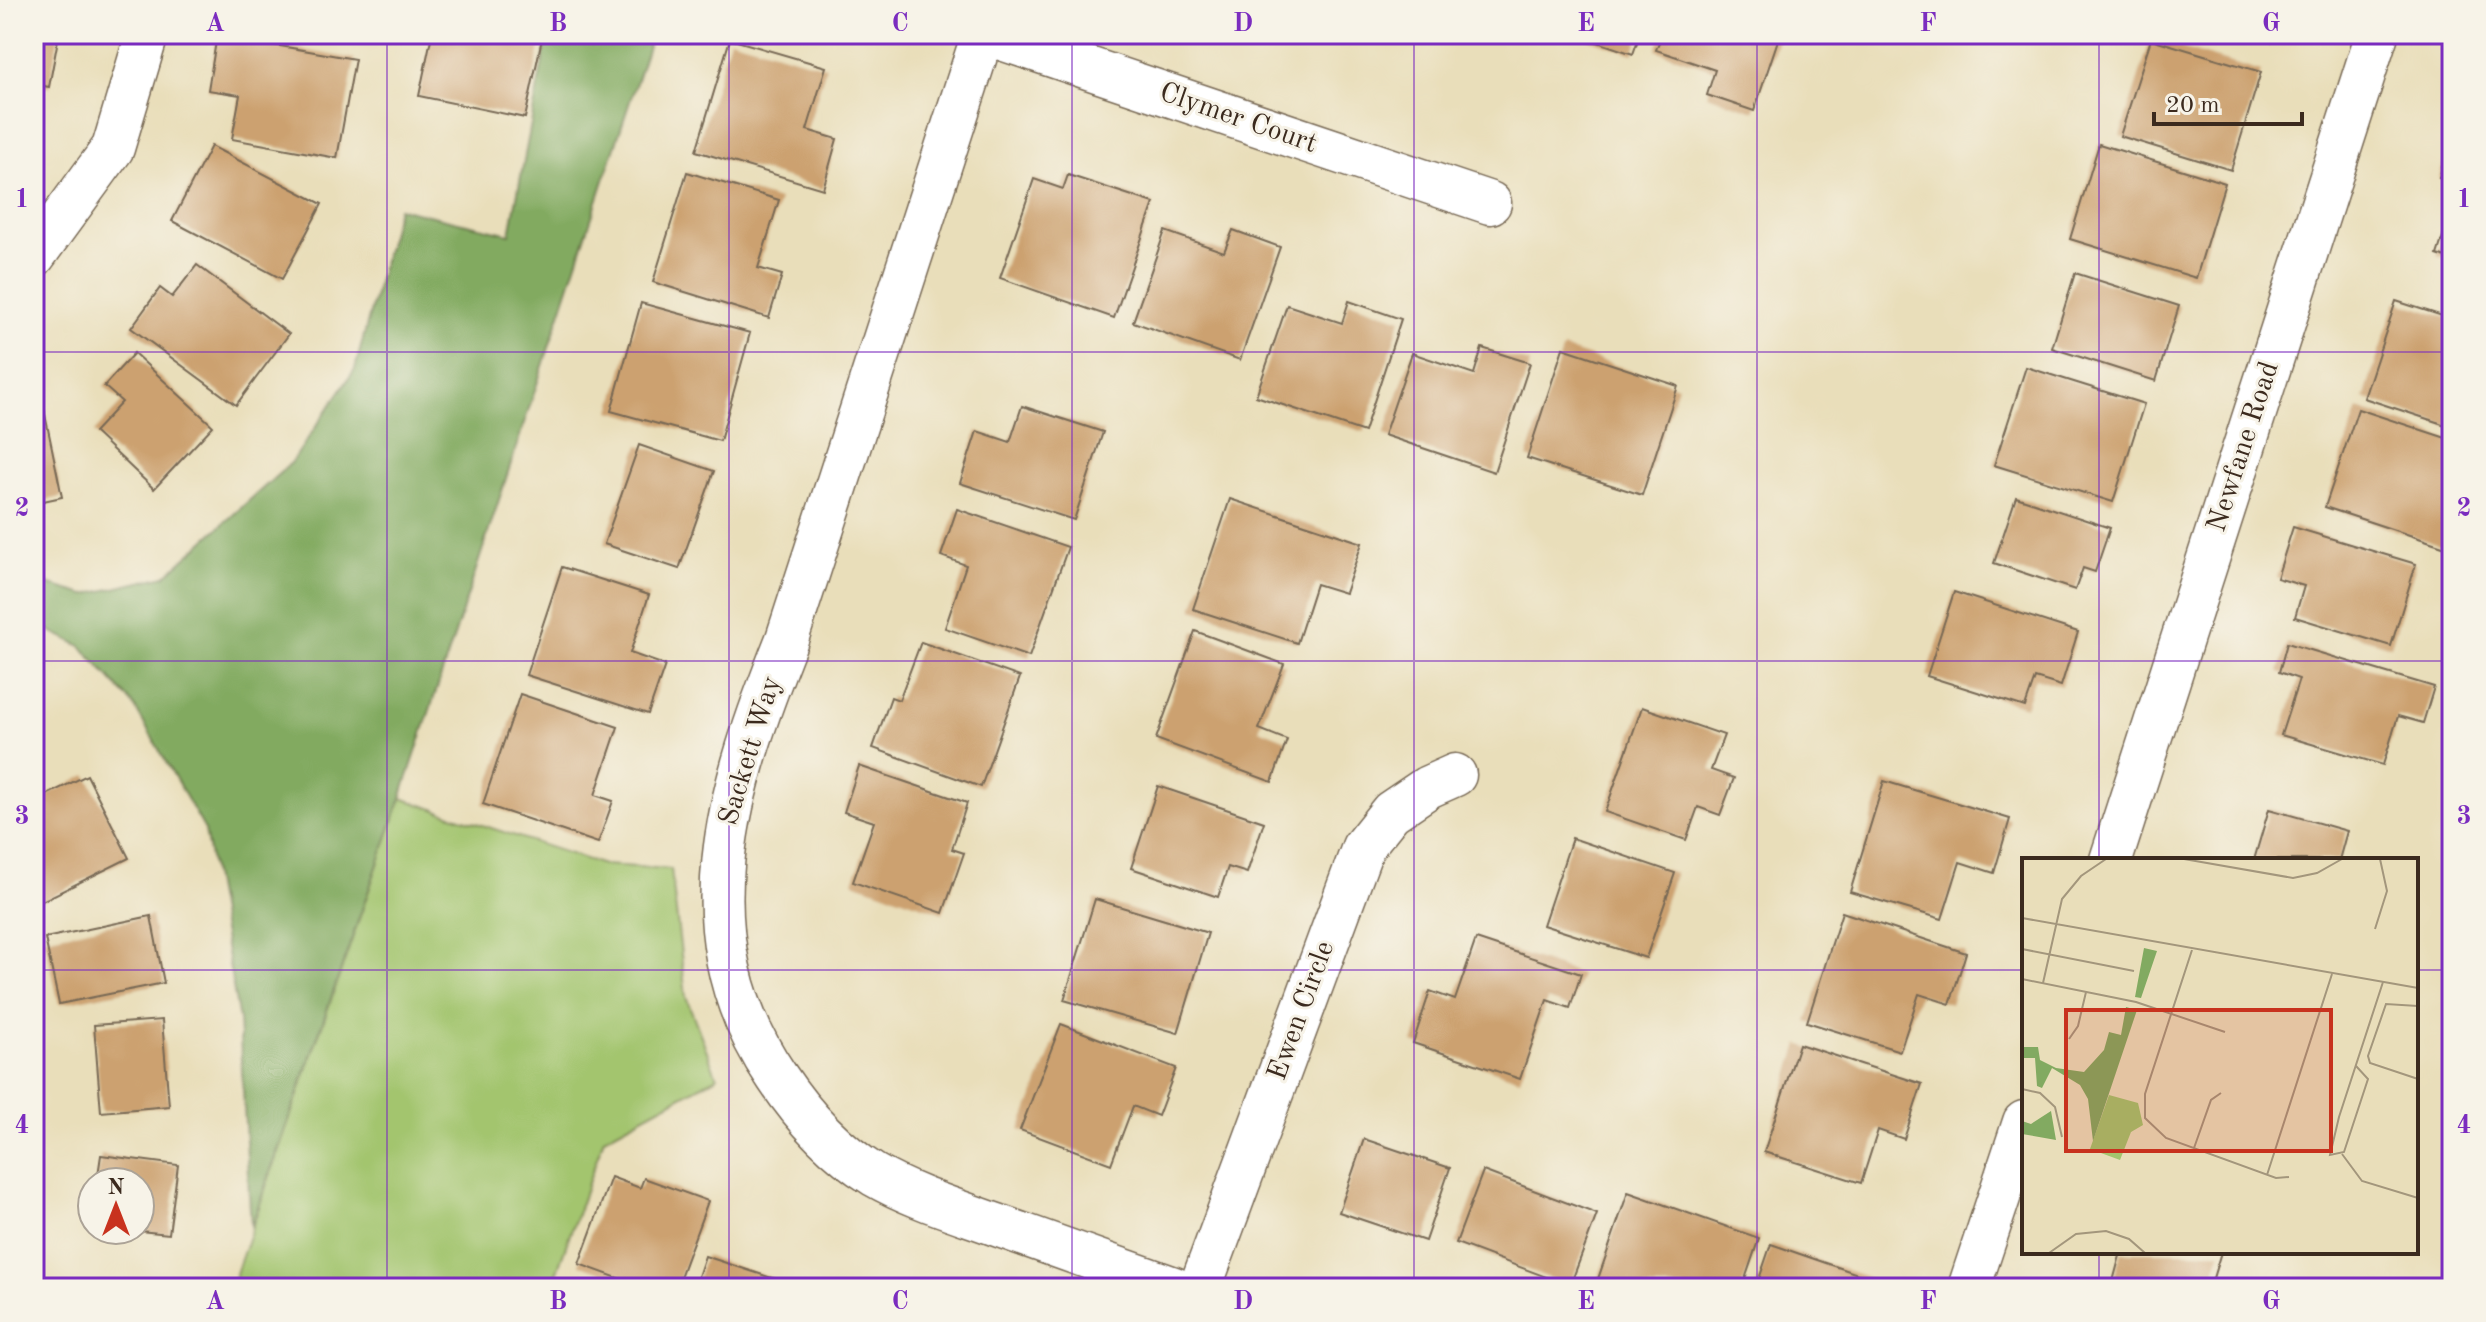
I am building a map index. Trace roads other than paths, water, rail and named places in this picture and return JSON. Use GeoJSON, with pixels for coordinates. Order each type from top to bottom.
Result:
{"type":"FeatureCollection","features":[{"type":"Feature","properties":{"kind":"street"},"geometry":{"type":"LineString","coordinates":[[34,256],[113,148],[147,34]]}},
{"type":"Feature","properties":{"kind":"street","name":"Clymer Court"},"geometry":{"type":"LineString","coordinates":[[985,34],[1490,203]]}},
{"type":"Feature","properties":{"kind":"street","name":"Sackett Way"},"geometry":{"type":"LineString","coordinates":[[985,34],[787,639],[756,716],[735,784],[725,833],[721,891],[725,953],[741,1014],[767,1062],[797,1107],[831,1143],[875,1175],[936,1203],[1174,1288]]}},
{"type":"Feature","properties":{"kind":"street","name":"Newfane Road"},"geometry":{"type":"LineString","coordinates":[[2112,858],[2377,34]]}},
{"type":"Feature","properties":{"kind":"street","name":"Ewen Circle"},"geometry":{"type":"LineString","coordinates":[[1200,1288],[1363,847],[1391,812],[1428,787],[1455,775]]}},
{"type":"Feature","properties":{"kind":"street"},"geometry":{"type":"LineString","coordinates":[[1969,1288],[2022,1128]]}}]}
